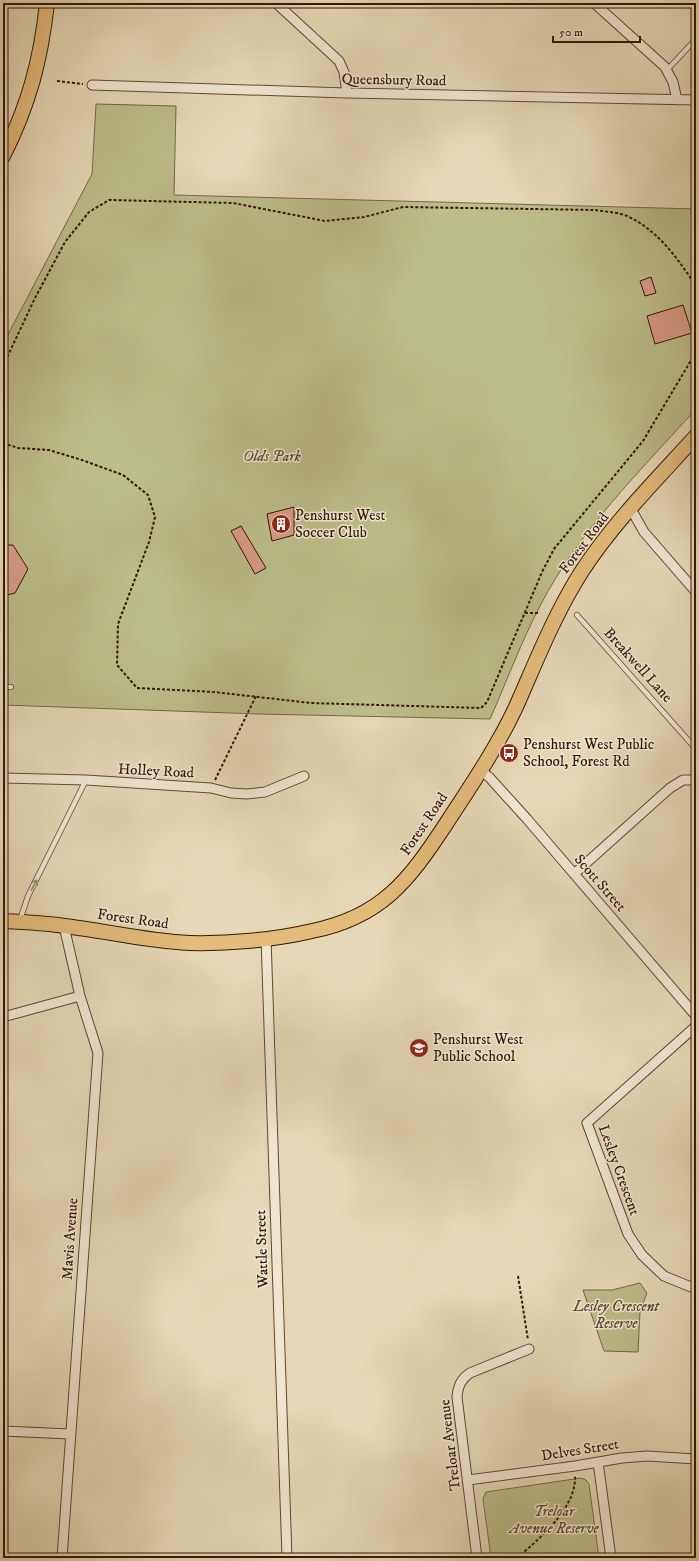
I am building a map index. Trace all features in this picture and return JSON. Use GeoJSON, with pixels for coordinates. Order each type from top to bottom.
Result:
{"type":"FeatureCollection","features":[{"type":"Feature","properties":{"kind":"main road"},"geometry":{"type":"LineString","coordinates":[[3,156],[34,79],[43,40],[47,3]]}},
{"type":"Feature","properties":{"kind":"main road","name":"Forest Road"},"geometry":{"type":"LineString","coordinates":[[3,921],[64,926],[189,943],[266,938],[312,932],[340,924],[370,910],[388,897],[418,864],[480,770],[508,723],[548,632],[564,600],[587,564],[631,509],[696,436]]}},
{"type":"Feature","properties":{"kind":"street"},"geometry":{"type":"LineString","coordinates":[[276,3],[339,61],[344,72],[347,93]]}},
{"type":"Feature","properties":{"kind":"street"},"geometry":{"type":"LineString","coordinates":[[594,3],[667,70],[673,82],[677,100]]}},
{"type":"Feature","properties":{"kind":"street","name":"Queensbury Road"},"geometry":{"type":"LineString","coordinates":[[92,85],[347,93],[696,100]]}},
{"type":"Feature","properties":{"kind":"street"},"geometry":{"type":"LineString","coordinates":[[631,509],[644,532],[696,592]]}},
{"type":"Feature","properties":{"kind":"street","name":"Scott Street"},"geometry":{"type":"LineString","coordinates":[[480,770],[489,777],[527,819],[660,972],[696,1016]]}},
{"type":"Feature","properties":{"kind":"street","name":"Holley Road"},"geometry":{"type":"LineString","coordinates":[[3,778],[86,780],[211,788],[247,794],[265,792],[304,776]]}},
{"type":"Feature","properties":{"kind":"street"},"geometry":{"type":"LineString","coordinates":[[574,874],[670,788],[683,780],[696,780]]}},
{"type":"Feature","properties":{"kind":"street","name":"Mavis Avenue"},"geometry":{"type":"LineString","coordinates":[[62,1558],[98,1053],[80,996],[64,926]]}},
{"type":"Feature","properties":{"kind":"street","name":"Wattle Street"},"geometry":{"type":"LineString","coordinates":[[266,938],[287,1558]]}},
{"type":"Feature","properties":{"kind":"street"},"geometry":{"type":"LineString","coordinates":[[3,1017],[80,996]]}},
{"type":"Feature","properties":{"kind":"street","name":"Lesley Crescent"},"geometry":{"type":"LineString","coordinates":[[696,1026],[587,1123],[628,1234],[642,1255],[664,1276],[696,1289]]}},
{"type":"Feature","properties":{"kind":"street","name":"Treloar Avenue"},"geometry":{"type":"LineString","coordinates":[[477,1558],[457,1397],[460,1384],[470,1373],[529,1349]]}},
{"type":"Feature","properties":{"kind":"street"},"geometry":{"type":"LineString","coordinates":[[3,1431],[70,1434]]}},
{"type":"Feature","properties":{"kind":"street","name":"Delves Street"},"geometry":{"type":"LineString","coordinates":[[468,1480],[575,1466],[635,1456],[696,1459]]}},
{"type":"Feature","properties":{"kind":"street"},"geometry":{"type":"LineString","coordinates":[[598,1462],[611,1558]]}},
{"type":"Feature","properties":{"kind":"lane"},"geometry":{"type":"LineString","coordinates":[[667,70],[696,39]]}},
{"type":"Feature","properties":{"kind":"lane","name":"Breakwell Lane"},"geometry":{"type":"LineString","coordinates":[[577,615],[696,749]]}},
{"type":"Feature","properties":{"kind":"lane"},"geometry":{"type":"LineString","coordinates":[[3,687],[11,687]]}},
{"type":"Feature","properties":{"kind":"lane"},"geometry":{"type":"LineString","coordinates":[[20,922],[28,896],[86,780]]}},
{"type":"Feature","properties":{"kind":"path"},"geometry":{"type":"LineString","coordinates":[[57,82],[92,85]]}},
{"type":"Feature","properties":{"kind":"path"},"geometry":{"type":"LineString","coordinates":[[3,366],[35,298],[65,242],[89,212],[108,200],[233,203],[325,221],[364,217],[403,207],[596,210],[626,216],[652,231],[678,259],[696,286]]}},
{"type":"Feature","properties":{"kind":"path"},"geometry":{"type":"LineString","coordinates":[[3,443],[18,448],[49,450],[82,460],[123,475],[148,495],[155,517],[149,542],[118,624],[117,665],[137,688],[214,692],[311,703],[481,708],[487,702],[554,549],[643,441],[696,352]]}},
{"type":"Feature","properties":{"kind":"path"},"geometry":{"type":"LineString","coordinates":[[525,613],[538,613]]}},
{"type":"Feature","properties":{"kind":"path"},"geometry":{"type":"LineString","coordinates":[[211,788],[256,696]]}},
{"type":"Feature","properties":{"kind":"path"},"geometry":{"type":"LineString","coordinates":[[518,1276],[529,1349]]}},
{"type":"Feature","properties":{"kind":"path"},"geometry":{"type":"LineString","coordinates":[[517,1558],[552,1528],[561,1514],[576,1484],[575,1466]]}},
{"type":"Feature","properties":{"kind":"green space","name":"Olds Park"},"geometry":{"type":"Polygon","coordinates":[[[96,104],[176,106],[174,195],[696,209],[696,409],[632,479],[592,527],[555,579],[520,648],[490,719],[259,714],[3,705],[3,344],[92,174],[96,104]]]}},
{"type":"Feature","properties":{"kind":"green space","name":"Lesley Crescent Reserve"},"geometry":{"type":"Polygon","coordinates":[[[640,1283],[647,1293],[640,1312],[638,1352],[604,1351],[583,1290],[612,1290],[640,1283]]]}},
{"type":"Feature","properties":{"kind":"green space","name":"Treloar Avenue Reserve"},"geometry":{"type":"Polygon","coordinates":[[[581,1478],[586,1480],[589,1484],[599,1558],[491,1558],[483,1499],[486,1492],[581,1478]]]}},
{"type":"Feature","properties":{"kind":"building"},"geometry":{"type":"Polygon","coordinates":[[[651,277],[656,293],[645,296],[640,281],[651,277]]]}},
{"type":"Feature","properties":{"kind":"building"},"geometry":{"type":"Polygon","coordinates":[[[683,305],[692,333],[655,344],[647,316],[683,305]]]}},
{"type":"Feature","properties":{"kind":"building","name":"Penshurst West Soccer Club"},"geometry":{"type":"Polygon","coordinates":[[[294,507],[294,535],[272,541],[267,514],[294,507]]]}},
{"type":"Feature","properties":{"kind":"building"},"geometry":{"type":"Polygon","coordinates":[[[241,526],[266,568],[255,574],[231,531],[241,526]]]}},
{"type":"Feature","properties":{"kind":"building"},"geometry":{"type":"Polygon","coordinates":[[[3,545],[13,545],[28,569],[15,593],[3,596],[3,545]]]}},
{"type":"Feature","properties":{"kind":"place","name":"Penshurst West Soccer Club"},"geometry":{"type":"Point","coordinates":[281,524]}},
{"type":"Feature","properties":{"kind":"place","name":"Penshurst West Public School, Forest Rd"},"geometry":{"type":"Point","coordinates":[509,753]}},
{"type":"Feature","properties":{"kind":"place","name":"Penshurst West Public School"},"geometry":{"type":"Point","coordinates":[419,1048]}}]}
